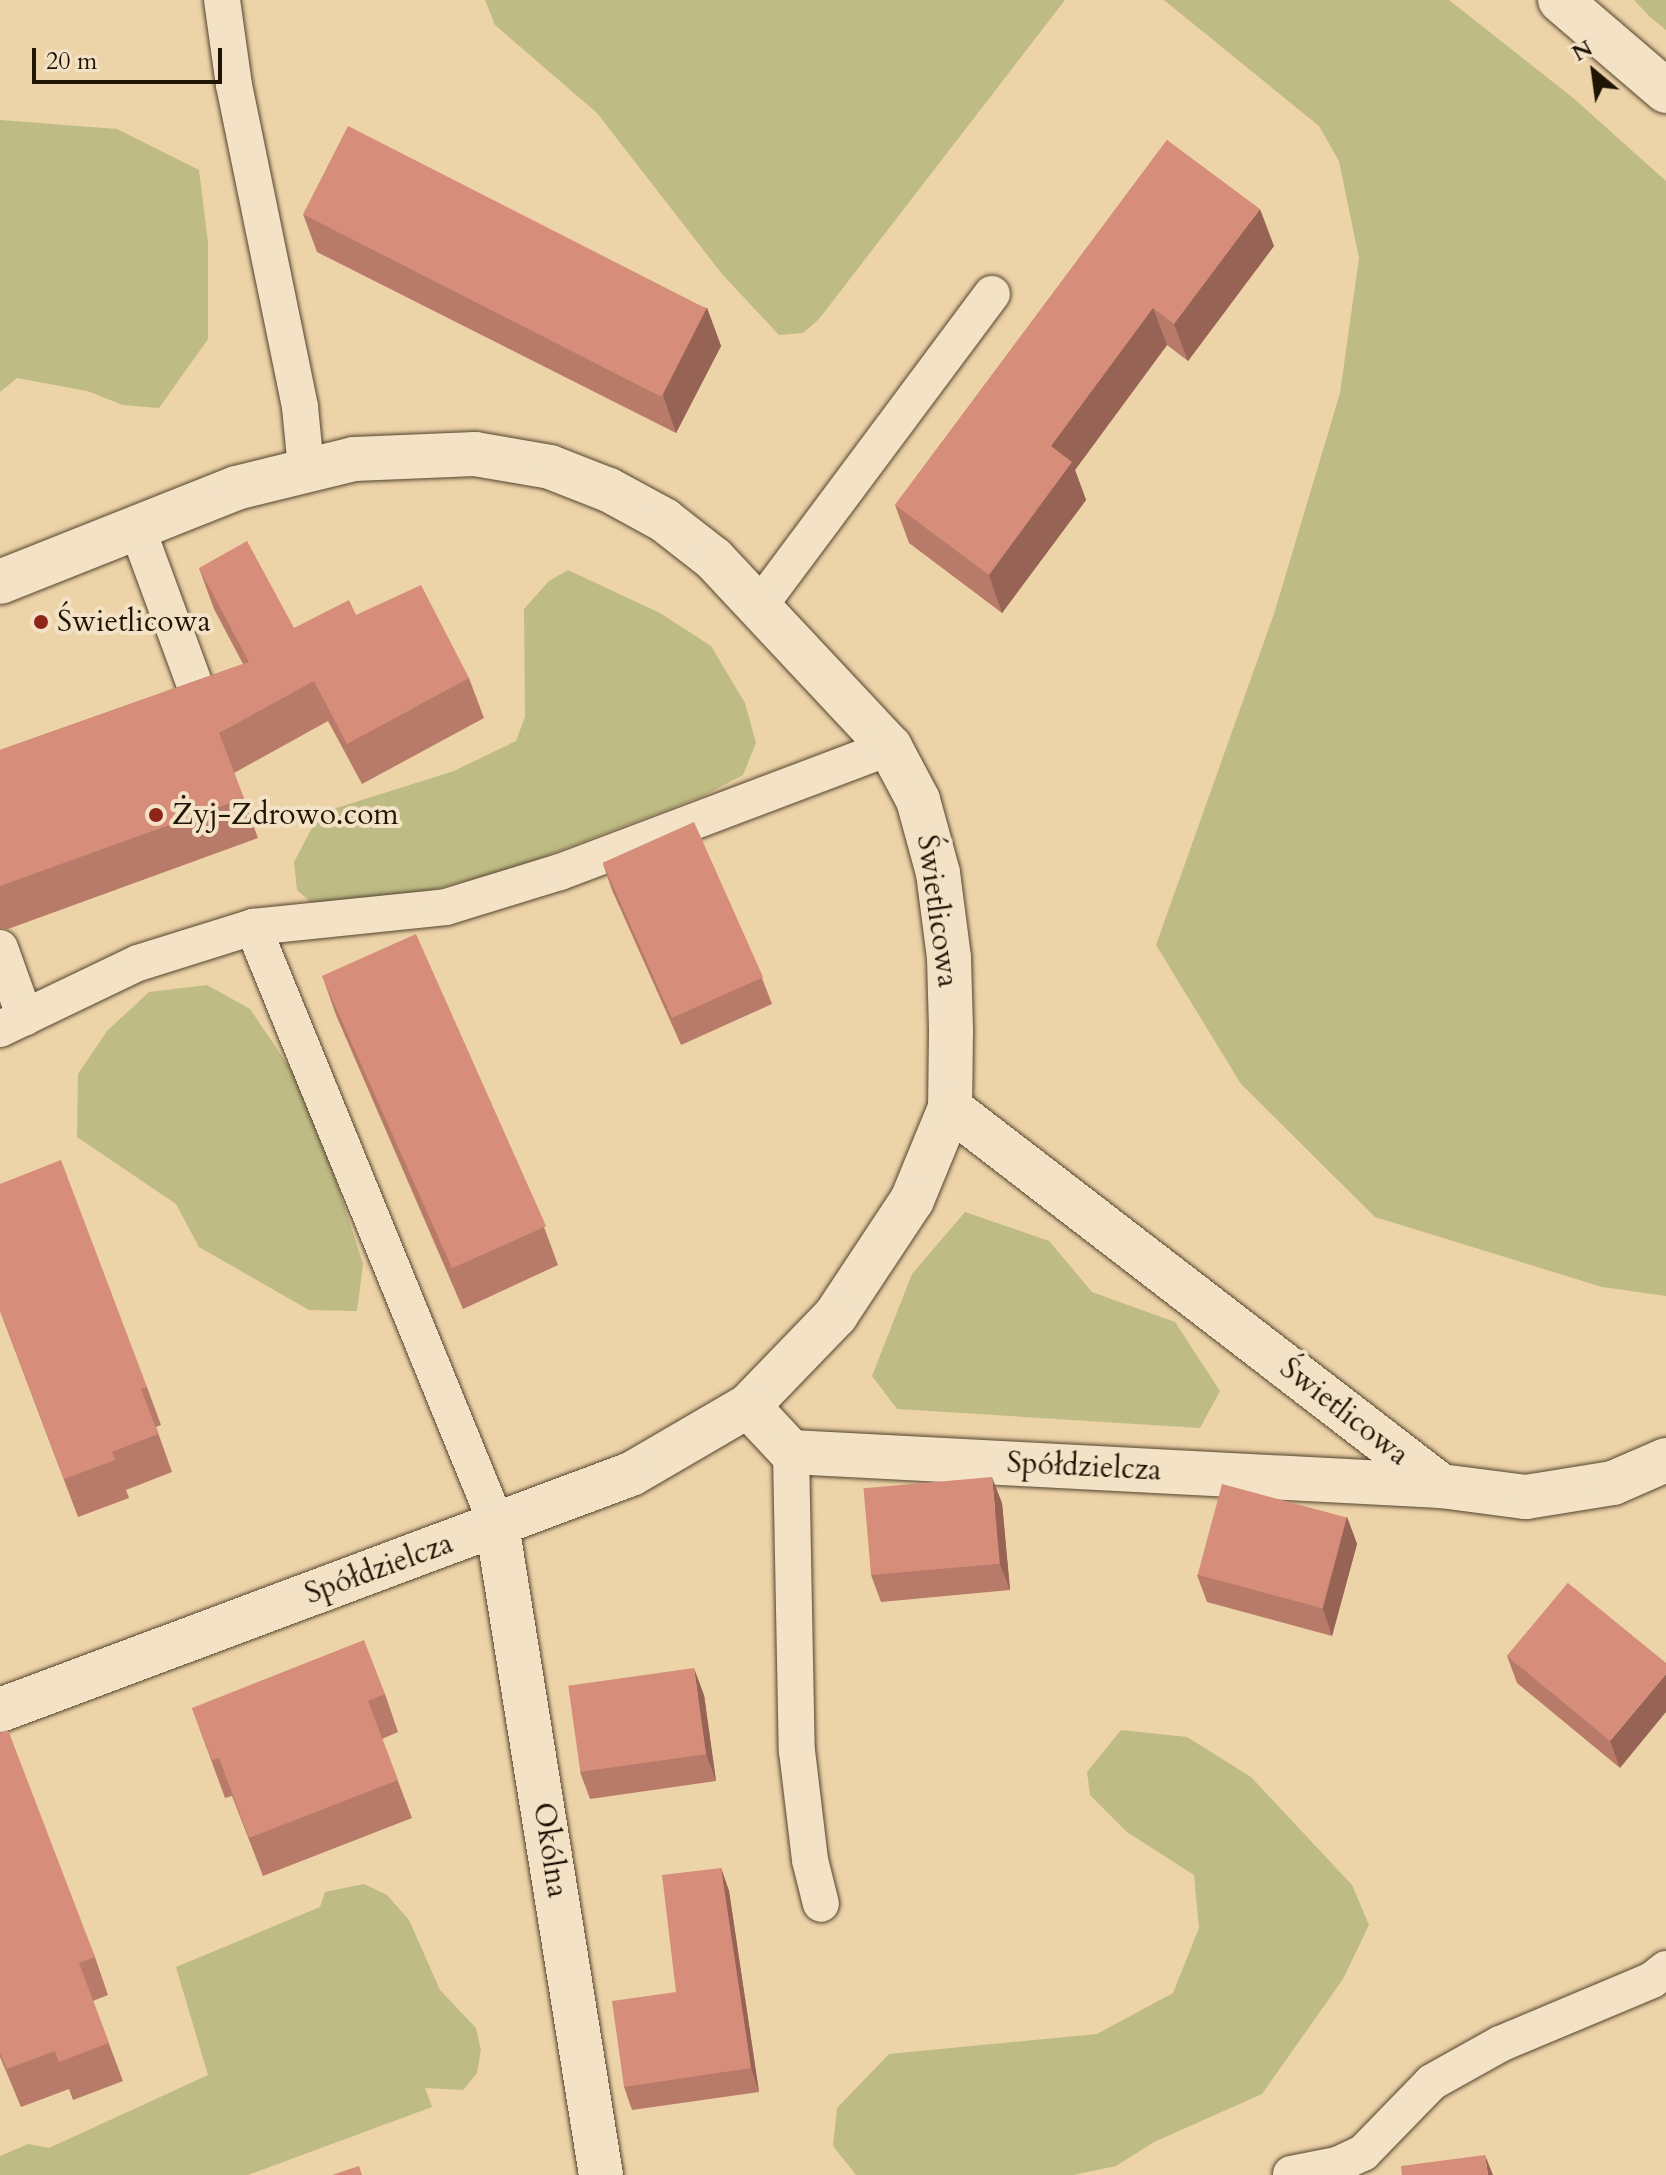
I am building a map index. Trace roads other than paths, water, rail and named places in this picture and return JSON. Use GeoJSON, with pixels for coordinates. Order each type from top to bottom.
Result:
{"type":"FeatureCollection","features":[{"type":"Feature","properties":{"kind":"street"},"geometry":{"type":"LineString","coordinates":[[1560,0],[1666,91]]}},
{"type":"Feature","properties":{"kind":"street","name":"Świetlicowa"},"geometry":{"type":"LineString","coordinates":[[0,582],[136,525],[306,468],[409,453],[475,454],[550,467],[609,490],[664,520],[714,559],[760,605],[890,747],[918,800],[938,873],[949,958],[950,1108],[1441,1486]]}},
{"type":"Feature","properties":{"kind":"street","name":"Spółdzielcza"},"geometry":{"type":"LineString","coordinates":[[0,1710],[631,1474],[748,1406],[836,1315],[912,1200],[950,1108]]}},
{"type":"Feature","properties":{"kind":"street"},"geometry":{"type":"LineString","coordinates":[[748,1406],[791,1452]]}},
{"type":"Feature","properties":{"kind":"street","name":"Spółdzielcza"},"geometry":{"type":"LineString","coordinates":[[791,1452],[1441,1486]]}},
{"type":"Feature","properties":{"kind":"street"},"geometry":{"type":"LineString","coordinates":[[1441,1486],[1526,1497],[1613,1483],[1666,1460]]}},
{"type":"Feature","properties":{"kind":"street","name":"Okólna"},"geometry":{"type":"LineString","coordinates":[[497,1525],[601,2175]]}},
{"type":"Feature","properties":{"kind":"lane"},"geometry":{"type":"LineString","coordinates":[[222,0],[234,85],[300,407],[306,468]]}},
{"type":"Feature","properties":{"kind":"lane"},"geometry":{"type":"LineString","coordinates":[[760,605],[992,294]]}},
{"type":"Feature","properties":{"kind":"lane"},"geometry":{"type":"LineString","coordinates":[[136,525],[201,702],[144,723]]}},
{"type":"Feature","properties":{"kind":"lane"},"geometry":{"type":"LineString","coordinates":[[0,948],[12,1024],[138,963],[253,927],[446,907],[560,872],[890,747]]}},
{"type":"Feature","properties":{"kind":"lane"},"geometry":{"type":"LineString","coordinates":[[253,927],[497,1525]]}},
{"type":"Feature","properties":{"kind":"lane"},"geometry":{"type":"LineString","coordinates":[[791,1452],[797,1751],[810,1860],[821,1904]]}},
{"type":"Feature","properties":{"kind":"lane"},"geometry":{"type":"LineString","coordinates":[[1291,2174],[1337,2165],[1363,2153],[1432,2082],[1500,2044],[1652,1980],[1666,1969]]}},
{"type":"Feature","properties":{"kind":"place","name":"Świetlicowa"},"geometry":{"type":"Point","coordinates":[41,622]}},
{"type":"Feature","properties":{"kind":"place","name":"Żyj-Zdrowo.com"},"geometry":{"type":"Point","coordinates":[156,815]}}]}
